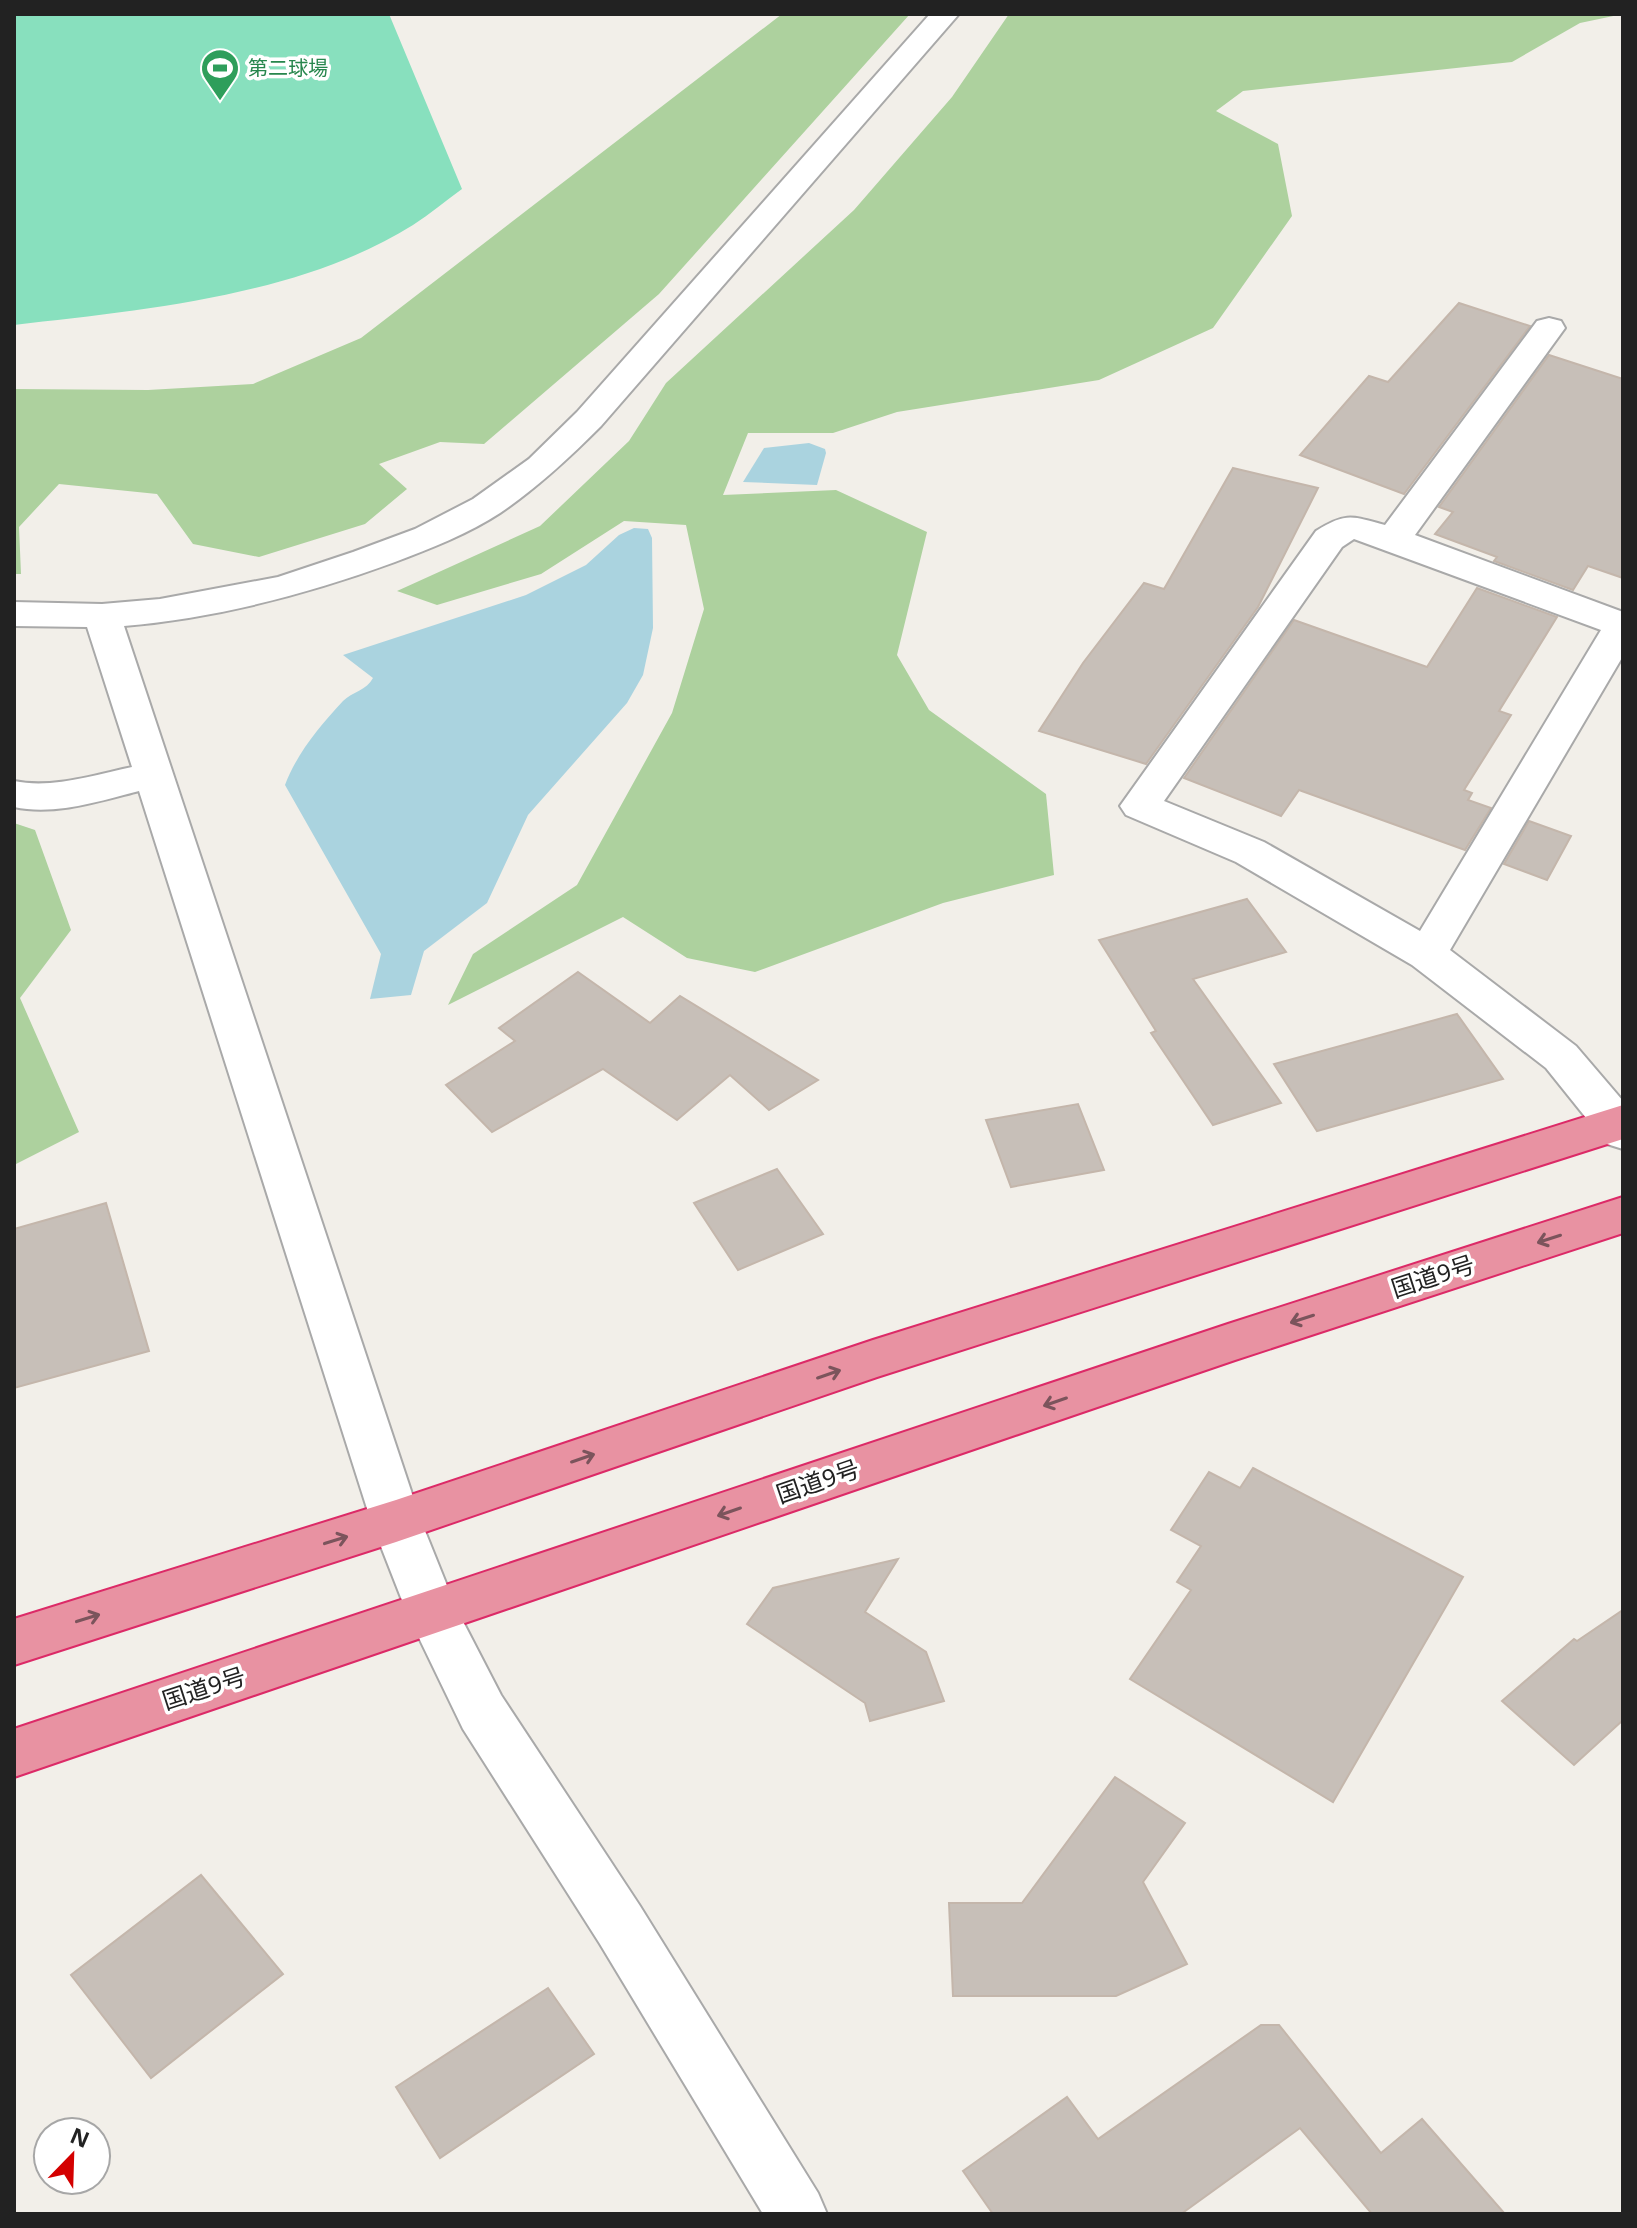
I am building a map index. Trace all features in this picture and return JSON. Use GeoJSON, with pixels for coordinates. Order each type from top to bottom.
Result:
{"type":"FeatureCollection","features":[{"type":"Feature","properties":{"kind":"highway"},"geometry":{"type":"LineString","coordinates":[[14,1642],[396,1521],[873,1359],[1621,1126]]}},
{"type":"Feature","properties":{"kind":"highway","name":"国道9号"},"geometry":{"type":"LineString","coordinates":[[14,1753],[1213,1348],[1623,1215]]}},
{"type":"Feature","properties":{"kind":"street"},"geometry":{"type":"LineString","coordinates":[[14,614],[102,616],[160,611],[285,587],[428,537],[485,507],[541,466],[589,419],[945,14]]}},
{"type":"Feature","properties":{"kind":"street"},"geometry":{"type":"LineString","coordinates":[[1393,539],[1549,328]]}},
{"type":"Feature","properties":{"kind":"street"},"geometry":{"type":"LineString","coordinates":[[1427,954],[1623,625],[1393,539],[1349,526],[1329,539],[1140,806],[1250,852],[1427,954],[1561,1057],[1621,1126]]}},
{"type":"Feature","properties":{"kind":"street"},"geometry":{"type":"LineString","coordinates":[[102,616],[396,1521],[433,1613],[482,1712],[620,1925],[797,2214]]}},
{"type":"Feature","properties":{"kind":"street"},"geometry":{"type":"LineString","coordinates":[[14,794],[23,798],[69,792],[154,775]]}},
{"type":"Feature","properties":{"kind":"green space","name":"第二球場"},"geometry":{"type":"Polygon","coordinates":[[[14,14],[389,14],[462,189],[413,225],[369,249],[271,284],[168,305],[14,325],[14,14]]]}},
{"type":"Feature","properties":{"kind":"green space"},"geometry":{"type":"Polygon","coordinates":[[[782,14],[910,14],[659,294],[484,444],[440,442],[379,464],[407,489],[365,524],[259,557],[193,544],[157,494],[59,484],[19,527],[21,574],[14,574],[14,389],[148,390],[253,384],[361,338],[782,14]]]}},
{"type":"Feature","properties":{"kind":"green space"},"geometry":{"type":"Polygon","coordinates":[[[1009,14],[1623,14],[1580,23],[1512,62],[1243,91],[1216,111],[1278,144],[1292,216],[1213,328],[1099,380],[897,412],[833,433],[748,433],[723,495],[836,490],[927,532],[897,655],[929,710],[1046,794],[1054,875],[943,903],[755,972],[687,958],[623,917],[448,1005],[473,954],[577,885],[672,713],[704,609],[686,525],[624,521],[541,574],[437,605],[397,591],[540,526],[629,441],[666,383],[854,210],[952,97],[1009,14]]]}},
{"type":"Feature","properties":{"kind":"green space"},"geometry":{"type":"Polygon","coordinates":[[[14,823],[35,830],[71,930],[20,998],[79,1132],[16,1164],[14,1163],[14,823]]]}},
{"type":"Feature","properties":{"kind":"water"},"geometry":{"type":"Polygon","coordinates":[[[809,443],[825,449],[826,453],[817,485],[743,482],[764,448],[809,443]]]}},
{"type":"Feature","properties":{"kind":"water"},"geometry":{"type":"Polygon","coordinates":[[[634,528],[648,529],[652,538],[653,628],[643,675],[627,703],[528,815],[487,903],[424,951],[411,995],[370,999],[381,954],[285,785],[296,762],[318,730],[343,701],[373,678],[343,655],[526,595],[586,565],[619,535],[634,528]]]}},
{"type":"Feature","properties":{"kind":"building"},"geometry":{"type":"Polygon","coordinates":[[[1459,303],[1530,326],[1404,494],[1300,455],[1369,376],[1388,382],[1459,303]]]}},
{"type":"Feature","properties":{"kind":"building"},"geometry":{"type":"Polygon","coordinates":[[[1549,355],[1623,379],[1623,578],[1588,566],[1573,590],[1494,561],[1497,557],[1435,534],[1453,512],[1439,507],[1549,355]]]}},
{"type":"Feature","properties":{"kind":"building"},"geometry":{"type":"Polygon","coordinates":[[[1233,468],[1318,488],[1258,607],[1146,764],[1039,731],[1083,663],[1144,583],[1164,589],[1233,468]]]}},
{"type":"Feature","properties":{"kind":"building"},"geometry":{"type":"Polygon","coordinates":[[[1477,588],[1557,617],[1499,711],[1511,715],[1464,790],[1472,793],[1468,800],[1491,808],[1465,850],[1299,790],[1281,816],[1184,778],[1294,620],[1427,667],[1477,588]]]}},
{"type":"Feature","properties":{"kind":"building"},"geometry":{"type":"Polygon","coordinates":[[[1529,821],[1571,836],[1547,880],[1504,864],[1529,821]]]}},
{"type":"Feature","properties":{"kind":"building"},"geometry":{"type":"Polygon","coordinates":[[[1247,899],[1286,952],[1193,979],[1281,1103],[1213,1125],[1151,1033],[1156,1031],[1099,940],[1247,899]]]}},
{"type":"Feature","properties":{"kind":"building"},"geometry":{"type":"Polygon","coordinates":[[[578,972],[650,1023],[680,996],[818,1080],[769,1110],[730,1075],[677,1120],[603,1069],[492,1132],[446,1085],[515,1041],[499,1028],[578,972]]]}},
{"type":"Feature","properties":{"kind":"building"},"geometry":{"type":"Polygon","coordinates":[[[1457,1014],[1503,1079],[1317,1131],[1274,1064],[1457,1014]]]}},
{"type":"Feature","properties":{"kind":"building"},"geometry":{"type":"Polygon","coordinates":[[[1078,1104],[1104,1170],[1011,1187],[986,1120],[1078,1104]]]}},
{"type":"Feature","properties":{"kind":"building"},"geometry":{"type":"Polygon","coordinates":[[[777,1169],[823,1234],[738,1270],[694,1203],[777,1169]]]}},
{"type":"Feature","properties":{"kind":"building"},"geometry":{"type":"Polygon","coordinates":[[[106,1203],[149,1351],[14,1388],[14,1229],[106,1203]]]}},
{"type":"Feature","properties":{"kind":"building"},"geometry":{"type":"Polygon","coordinates":[[[1253,1468],[1463,1577],[1333,1802],[1130,1679],[1191,1590],[1177,1582],[1201,1546],[1171,1530],[1209,1472],[1240,1488],[1253,1468]]]}},
{"type":"Feature","properties":{"kind":"building"},"geometry":{"type":"Polygon","coordinates":[[[898,1559],[865,1612],[926,1652],[944,1701],[870,1721],[865,1703],[747,1624],[773,1588],[898,1559]]]}},
{"type":"Feature","properties":{"kind":"building"},"geometry":{"type":"Polygon","coordinates":[[[1623,1610],[1623,1720],[1574,1765],[1502,1701],[1574,1639],[1577,1641],[1623,1610]]]}},
{"type":"Feature","properties":{"kind":"building"},"geometry":{"type":"Polygon","coordinates":[[[1115,1777],[1185,1823],[1143,1882],[1187,1964],[1116,1996],[953,1996],[949,1903],[1022,1903],[1115,1777]]]}},
{"type":"Feature","properties":{"kind":"building"},"geometry":{"type":"Polygon","coordinates":[[[201,1875],[283,1974],[151,2078],[71,1975],[201,1875]]]}},
{"type":"Feature","properties":{"kind":"building"},"geometry":{"type":"Polygon","coordinates":[[[548,1988],[594,2054],[440,2158],[396,2087],[548,1988]]]}},
{"type":"Feature","properties":{"kind":"building"},"geometry":{"type":"Polygon","coordinates":[[[1261,2025],[1279,2025],[1381,2153],[1422,2119],[1505,2214],[1372,2214],[1300,2128],[1181,2214],[993,2214],[963,2171],[1067,2097],[1098,2139],[1261,2025]]]}},
{"type":"Feature","properties":{"kind":"place","name":"第二球場"},"geometry":{"type":"Point","coordinates":[220,102]}}]}
